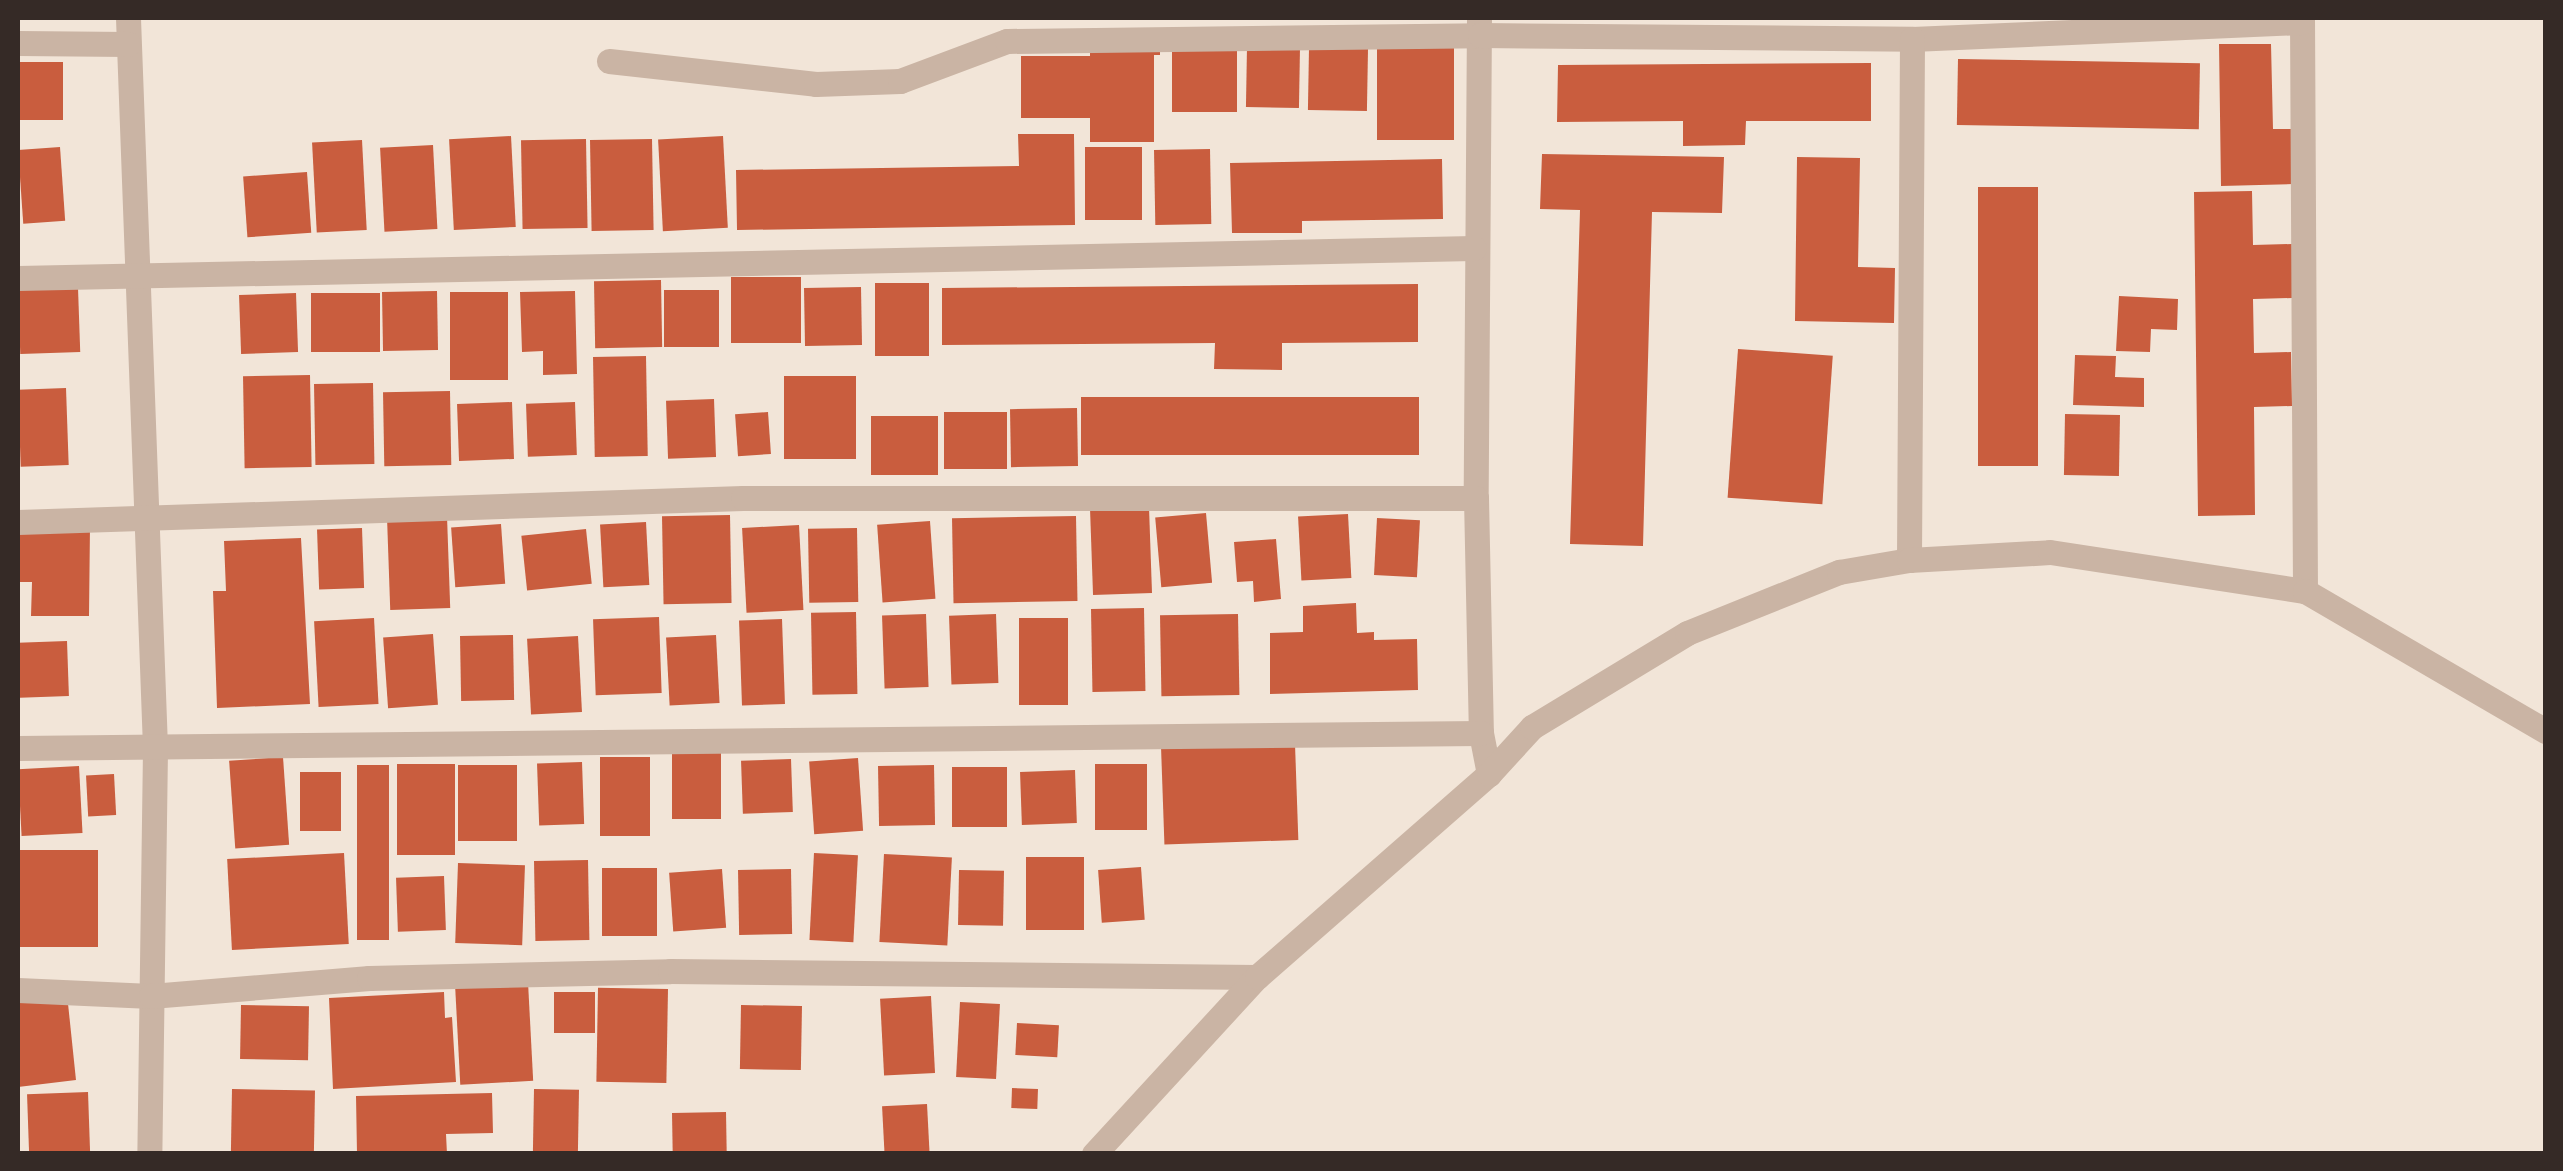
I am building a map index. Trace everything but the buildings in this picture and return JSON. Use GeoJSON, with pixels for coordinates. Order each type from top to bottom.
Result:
{"type":"FeatureCollection","features":[{"type":"Feature","properties":{"kind":"street"},"geometry":{"type":"LineString","coordinates":[[608,60],[816,84],[900,82],[1007,41],[1479,26],[1912,39],[2302,20],[2305,591]]}},
{"type":"Feature","properties":{"kind":"street"},"geometry":{"type":"LineString","coordinates":[[1479,26],[1474,248],[1476,498],[1481,733],[1489,774]]}},
{"type":"Feature","properties":{"kind":"street"},"geometry":{"type":"LineString","coordinates":[[18,43],[128,30],[155,749],[149,1154]]}},
{"type":"Feature","properties":{"kind":"street"},"geometry":{"type":"LineString","coordinates":[[1909,560],[1912,39]]}},
{"type":"Feature","properties":{"kind":"street"},"geometry":{"type":"LineString","coordinates":[[18,278],[1474,248]]}},
{"type":"Feature","properties":{"kind":"street"},"geometry":{"type":"LineString","coordinates":[[18,522],[144,522],[743,498],[1476,498]]}},
{"type":"Feature","properties":{"kind":"street"},"geometry":{"type":"LineString","coordinates":[[1094,1154],[1257,978],[1489,774],[1532,728],[1687,634],[1839,572],[1909,560],[2050,552],[2305,591],[2546,730]]}},
{"type":"Feature","properties":{"kind":"street"},"geometry":{"type":"LineString","coordinates":[[18,748],[1481,733]]}},
{"type":"Feature","properties":{"kind":"street"},"geometry":{"type":"LineString","coordinates":[[18,990],[151,996],[351,979],[651,972],[1257,978]]}}]}
